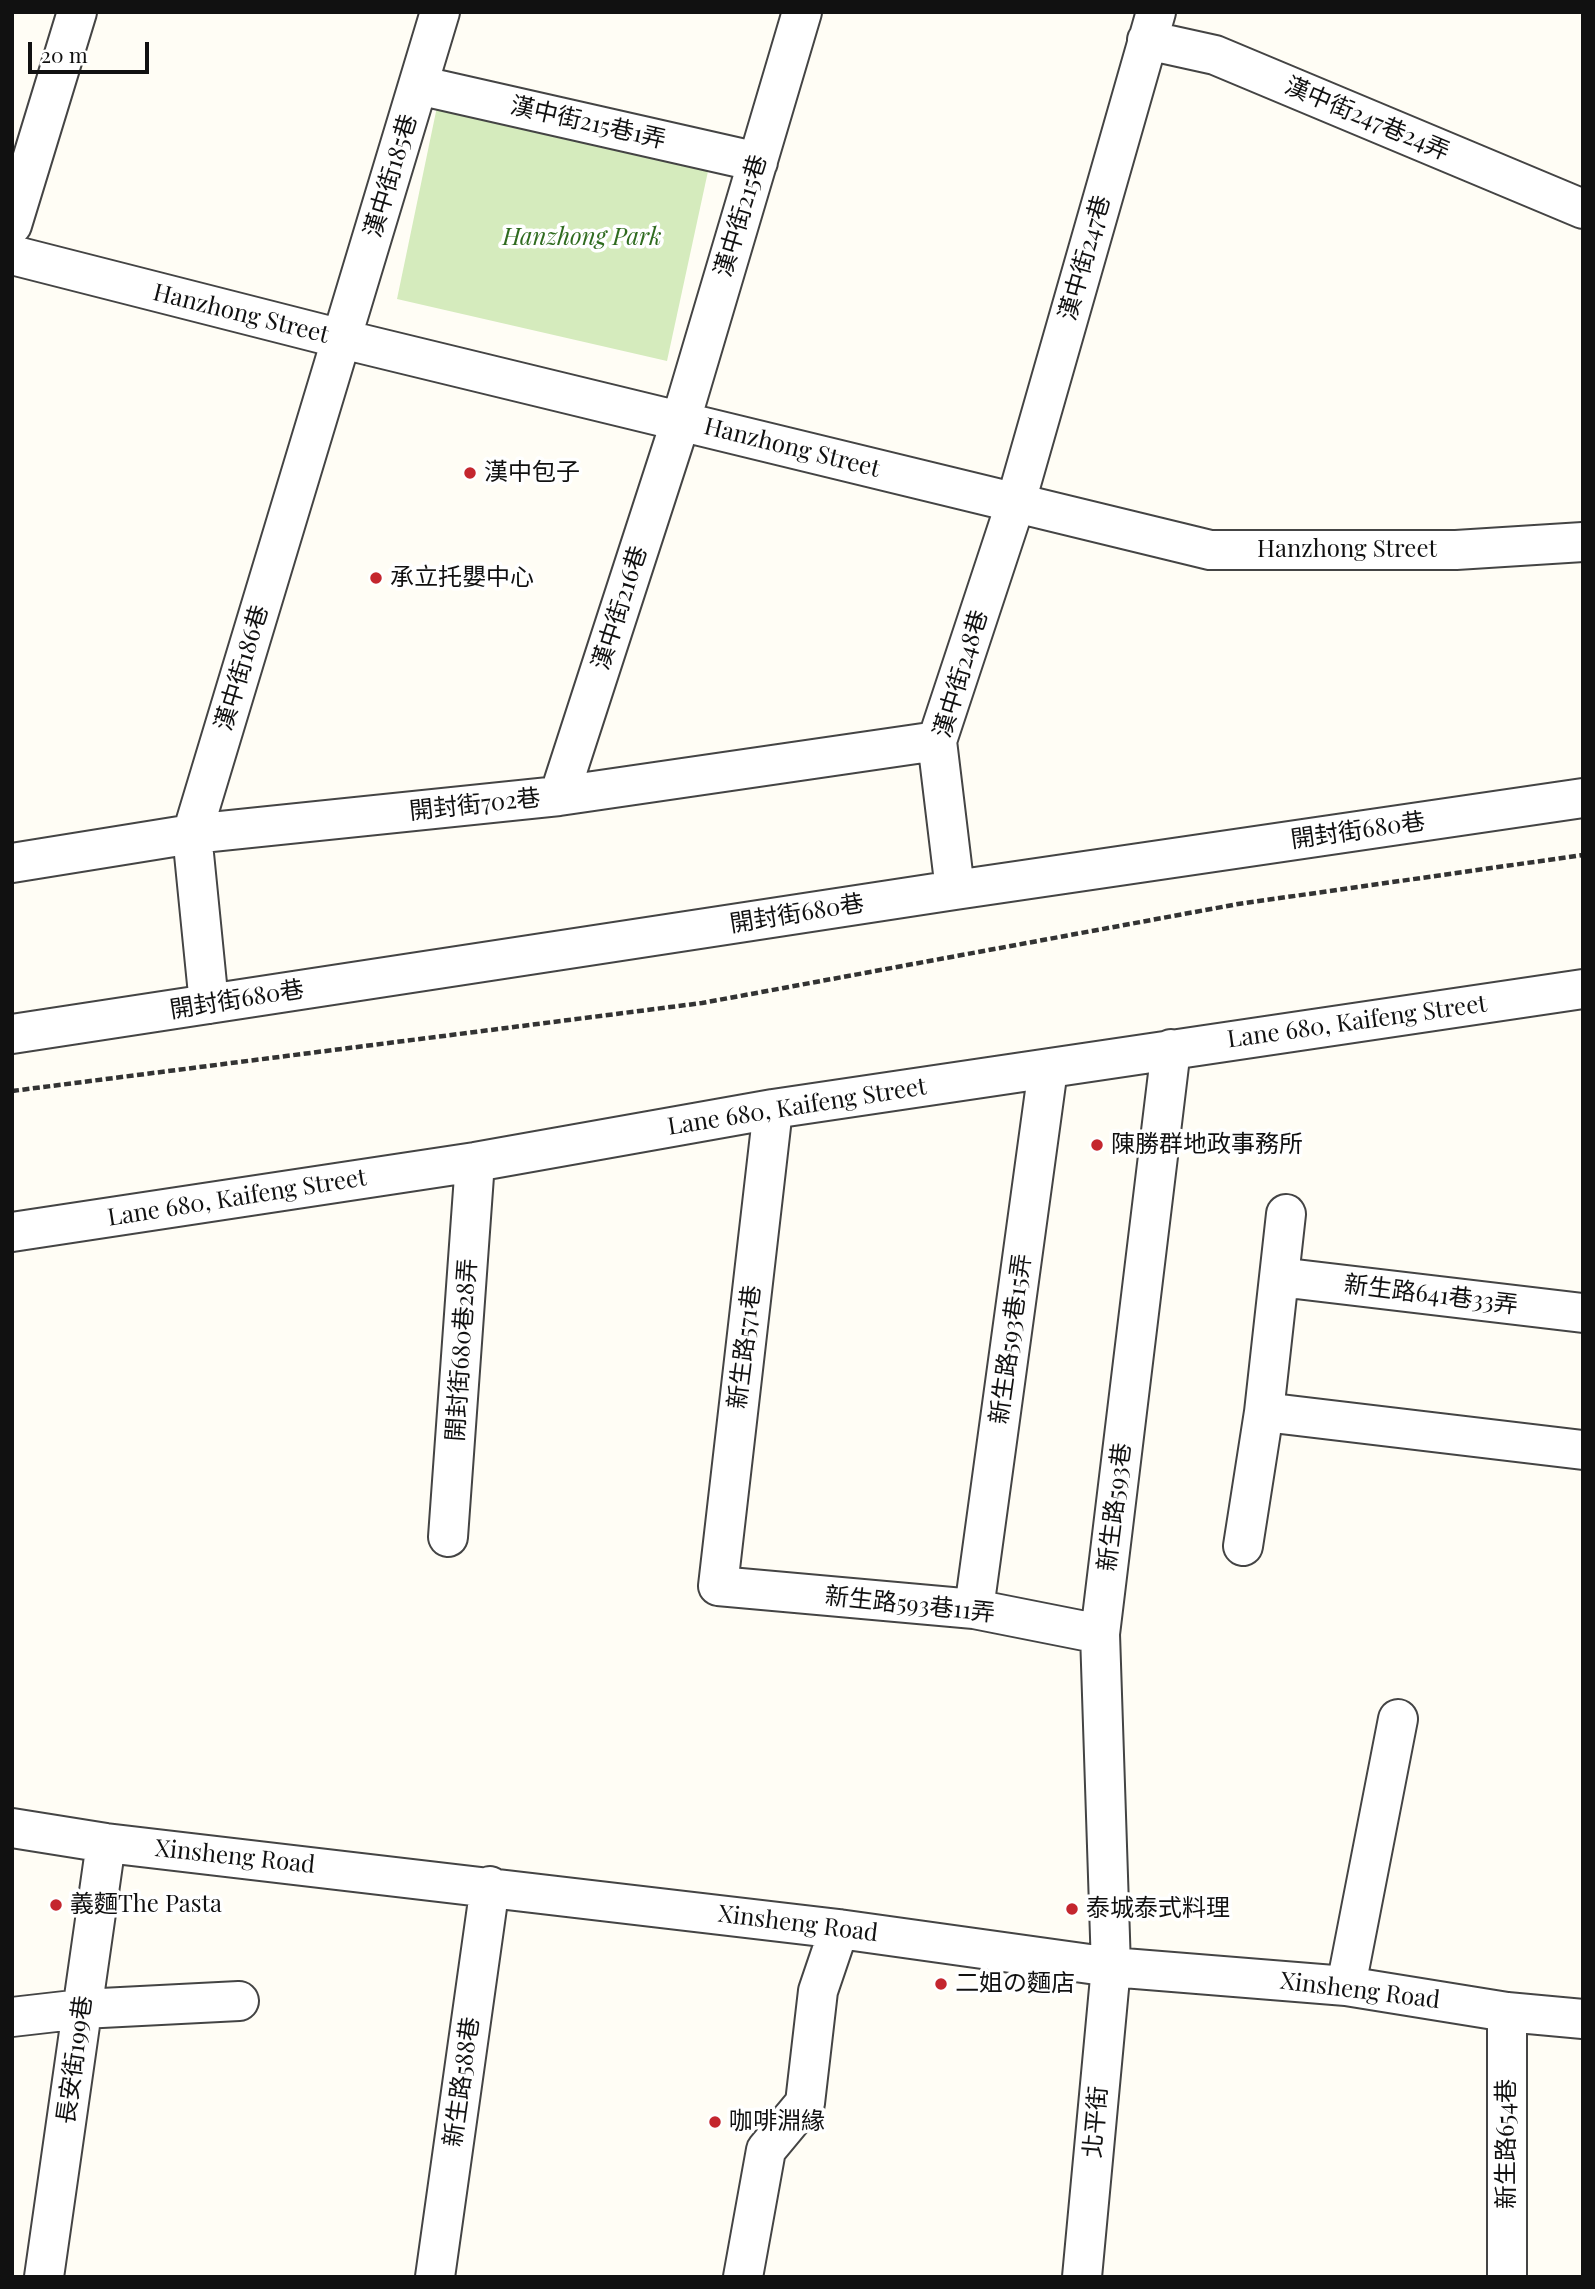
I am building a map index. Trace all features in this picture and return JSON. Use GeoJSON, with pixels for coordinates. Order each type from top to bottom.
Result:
{"type":"FeatureCollection","features":[{"type":"Feature","properties":{"kind":"street"},"geometry":{"type":"LineString","coordinates":[[12,225],[77,12]]}},
{"type":"Feature","properties":{"kind":"street","name":"漢中街185巷"},"geometry":{"type":"LineString","coordinates":[[342,339],[440,12]]}},
{"type":"Feature","properties":{"kind":"street","name":"漢中街215巷"},"geometry":{"type":"LineString","coordinates":[[681,420],[802,12]]}},
{"type":"Feature","properties":{"kind":"street","name":"漢中街247巷24弄"},"geometry":{"type":"LineString","coordinates":[[1152,26],[1214,55],[1583,209]]}},
{"type":"Feature","properties":{"kind":"street","name":"漢中街247巷"},"geometry":{"type":"LineString","coordinates":[[1015,505],[1152,26]]}},
{"type":"Feature","properties":{"kind":"street","name":"漢中街215巷1弄"},"geometry":{"type":"LineString","coordinates":[[418,85],[758,162]]}},
{"type":"Feature","properties":{"kind":"street","name":"Hanzhong Street"},"geometry":{"type":"LineString","coordinates":[[12,255],[1015,505],[1210,550],[1456,550],[1583,542]]}},
{"type":"Feature","properties":{"kind":"street","name":"漢中街186巷"},"geometry":{"type":"LineString","coordinates":[[208,1004],[192,834],[342,339]]}},
{"type":"Feature","properties":{"kind":"street","name":"漢中街216巷"},"geometry":{"type":"LineString","coordinates":[[559,796],[681,420]]}},
{"type":"Feature","properties":{"kind":"street","name":"漢中街248巷"},"geometry":{"type":"LineString","coordinates":[[955,890],[937,741],[1015,505]]}},
{"type":"Feature","properties":{"kind":"street","name":"開封街702巷"},"geometry":{"type":"LineString","coordinates":[[12,863],[192,834],[559,796],[937,741]]}},
{"type":"Feature","properties":{"kind":"street","name":"開封街680巷"},"geometry":{"type":"LineString","coordinates":[[12,1034],[955,890],[1583,798]]}},
{"type":"Feature","properties":{"kind":"street","name":"Lane 680, Kaifeng Street"},"geometry":{"type":"LineString","coordinates":[[12,1232],[475,1162],[773,1109],[1583,989]]}},
{"type":"Feature","properties":{"kind":"street","name":"新生路593巷"},"geometry":{"type":"LineString","coordinates":[[1111,1967],[1100,1634],[1171,1049]]}},
{"type":"Feature","properties":{"kind":"street","name":"新生路593巷15弄"},"geometry":{"type":"LineString","coordinates":[[974,1609],[1048,1069]]}},
{"type":"Feature","properties":{"kind":"street","name":"新生路571巷"},"geometry":{"type":"LineString","coordinates":[[718,1586],[773,1109]]}},
{"type":"Feature","properties":{"kind":"street","name":"開封街680巷28弄"},"geometry":{"type":"LineString","coordinates":[[448,1537],[475,1162]]}},
{"type":"Feature","properties":{"kind":"street"},"geometry":{"type":"LineString","coordinates":[[1243,1546],[1264,1412],[1286,1214]]}},
{"type":"Feature","properties":{"kind":"street","name":"新生路641巷33弄"},"geometry":{"type":"LineString","coordinates":[[1279,1276],[1583,1313]]}},
{"type":"Feature","properties":{"kind":"street"},"geometry":{"type":"LineString","coordinates":[[1264,1412],[1583,1450]]}},
{"type":"Feature","properties":{"kind":"street","name":"新生路593巷11弄"},"geometry":{"type":"LineString","coordinates":[[718,1586],[974,1609],[1100,1634]]}},
{"type":"Feature","properties":{"kind":"street"},"geometry":{"type":"LineString","coordinates":[[1346,1986],[1398,1719]]}},
{"type":"Feature","properties":{"kind":"street","name":"Xinsheng Road"},"geometry":{"type":"LineString","coordinates":[[12,1828],[106,1843],[839,1929],[1111,1967],[1346,1986],[1507,2012],[1583,2019]]}},
{"type":"Feature","properties":{"kind":"street","name":"長安街199巷"},"geometry":{"type":"LineString","coordinates":[[44,2277],[106,1843]]}},
{"type":"Feature","properties":{"kind":"street","name":"新生路588巷"},"geometry":{"type":"LineString","coordinates":[[435,2277],[490,1886]]}},
{"type":"Feature","properties":{"kind":"street"},"geometry":{"type":"LineString","coordinates":[[743,2277],[766,2150],[805,2103],[818,1991],[839,1929]]}},
{"type":"Feature","properties":{"kind":"street","name":"北平街"},"geometry":{"type":"LineString","coordinates":[[1082,2277],[1111,1967]]}},
{"type":"Feature","properties":{"kind":"street"},"geometry":{"type":"LineString","coordinates":[[12,2017],[82,2008],[239,2001]]}},
{"type":"Feature","properties":{"kind":"street","name":"新生路654巷"},"geometry":{"type":"LineString","coordinates":[[1507,2012],[1507,2277]]}},
{"type":"Feature","properties":{"kind":"path"},"geometry":{"type":"LineString","coordinates":[[12,1091],[702,1003],[1238,904],[1583,855]]}},
{"type":"Feature","properties":{"kind":"green space","name":"Hanzhong Park"},"geometry":{"type":"Polygon","coordinates":[[[438,102],[710,162],[667,361],[397,299],[438,102]]]}},
{"type":"Feature","properties":{"kind":"place","name":"漢中包子"},"geometry":{"type":"Point","coordinates":[470,473]}},
{"type":"Feature","properties":{"kind":"place","name":"承立托嬰中心"},"geometry":{"type":"Point","coordinates":[376,578]}},
{"type":"Feature","properties":{"kind":"place","name":"陳勝群地政事務所"},"geometry":{"type":"Point","coordinates":[1097,1145]}},
{"type":"Feature","properties":{"kind":"place","name":"義麵The Pasta"},"geometry":{"type":"Point","coordinates":[56,1905]}},
{"type":"Feature","properties":{"kind":"place","name":"泰城泰式料理"},"geometry":{"type":"Point","coordinates":[1072,1909]}},
{"type":"Feature","properties":{"kind":"place","name":"二姐の麵店"},"geometry":{"type":"Point","coordinates":[941,1984]}},
{"type":"Feature","properties":{"kind":"place","name":"咖啡淵緣"},"geometry":{"type":"Point","coordinates":[715,2122]}}]}
